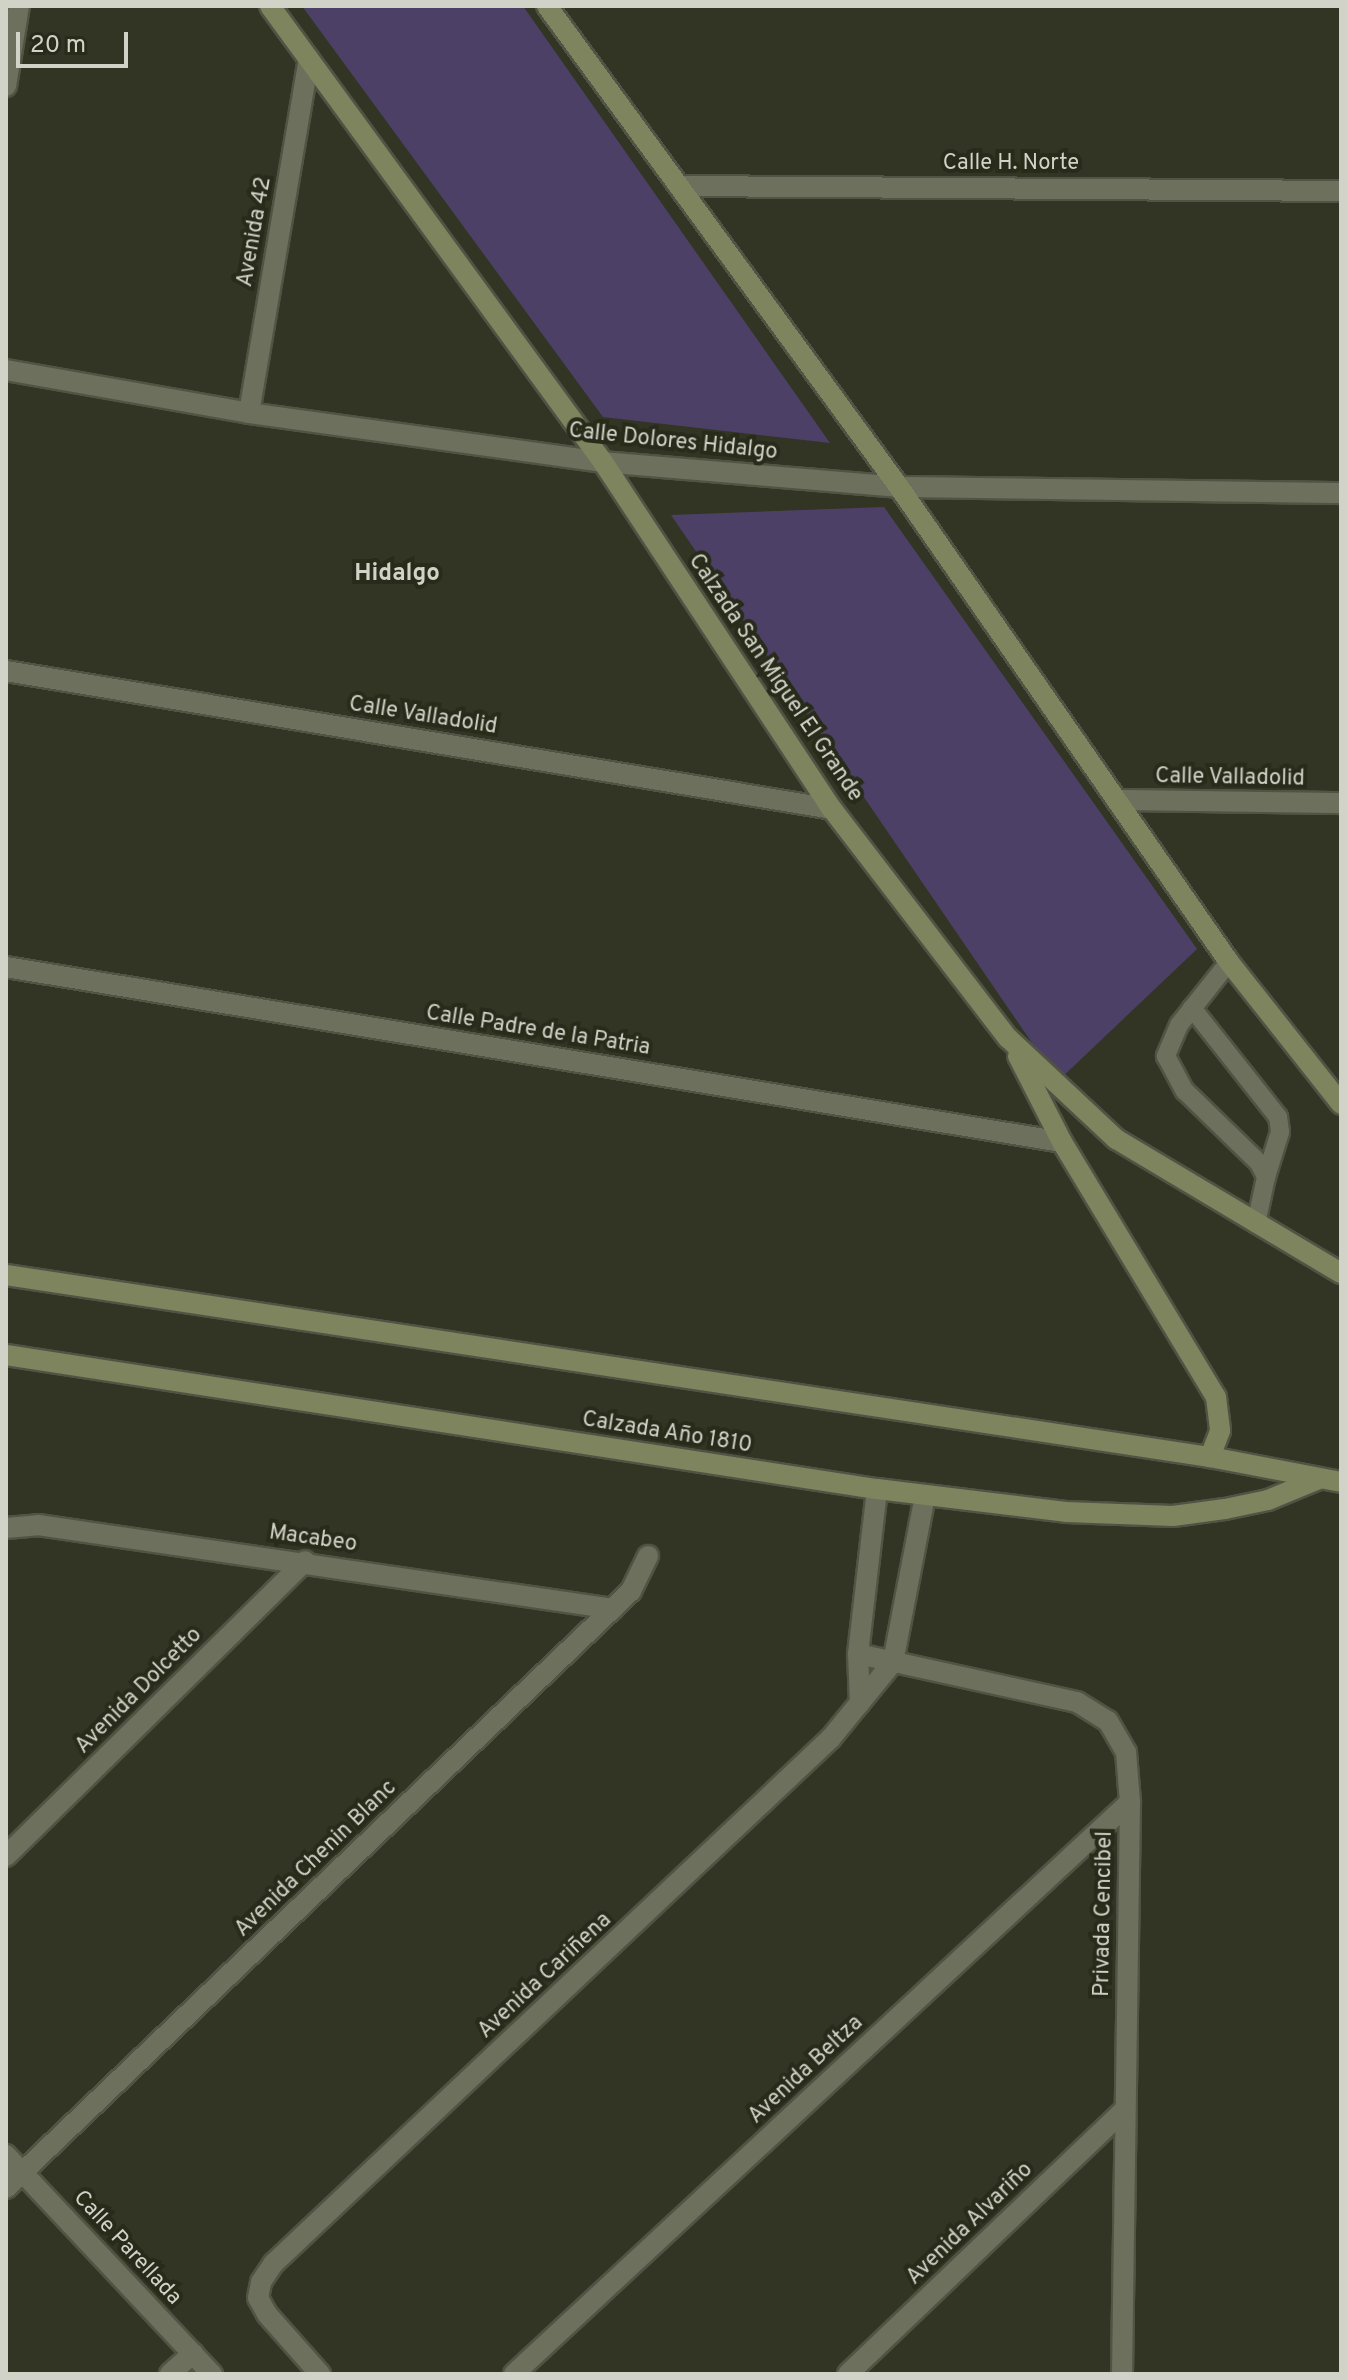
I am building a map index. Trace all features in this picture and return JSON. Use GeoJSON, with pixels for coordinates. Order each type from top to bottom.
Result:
{"type":"FeatureCollection","features":[{"type":"Feature","properties":{"kind":"street"},"geometry":{"type":"LineString","coordinates":[[6,86],[19,6]]}},
{"type":"Feature","properties":{"kind":"street","name":"Calzada San Miguel El Grande"},"geometry":{"type":"LineString","coordinates":[[270,6],[603,462],[832,809],[1008,1038],[1116,1139],[1341,1273]]}},
{"type":"Feature","properties":{"kind":"street"},"geometry":{"type":"LineString","coordinates":[[547,6],[899,487],[1229,962],[1341,1104]]}},
{"type":"Feature","properties":{"kind":"street","name":"Avenida 42"},"geometry":{"type":"LineString","coordinates":[[249,413],[309,59]]}},
{"type":"Feature","properties":{"kind":"street","name":"Calle H. Norte"},"geometry":{"type":"LineString","coordinates":[[681,186],[1341,191]]}},
{"type":"Feature","properties":{"kind":"street","name":"Calle Dolores Hidalgo"},"geometry":{"type":"LineString","coordinates":[[6,370],[249,413],[603,462],[899,487],[1341,493]]}},
{"type":"Feature","properties":{"kind":"street","name":"Calle Valladolid"},"geometry":{"type":"LineString","coordinates":[[6,671],[832,809]]}},
{"type":"Feature","properties":{"kind":"street","name":"Calle Valladolid"},"geometry":{"type":"LineString","coordinates":[[1119,800],[1341,803]]}},
{"type":"Feature","properties":{"kind":"street","name":"Calle Padre de la Patria"},"geometry":{"type":"LineString","coordinates":[[6,967],[1062,1142]]}},
{"type":"Feature","properties":{"kind":"street"},"geometry":{"type":"LineString","coordinates":[[1008,1038],[1062,1142],[1216,1397],[1220,1431],[1210,1457]]}},
{"type":"Feature","properties":{"kind":"street"},"geometry":{"type":"LineString","coordinates":[[6,1275],[1210,1457],[1341,1482]]}},
{"type":"Feature","properties":{"kind":"street","name":"Calzada Año 1810"},"geometry":{"type":"LineString","coordinates":[[6,1355],[877,1489],[1066,1512],[1173,1516],[1268,1500],[1319,1479]]}},
{"type":"Feature","properties":{"kind":"street"},"geometry":{"type":"LineString","coordinates":[[860,1703],[858,1654],[877,1489]]}},
{"type":"Feature","properties":{"kind":"street","name":"Avenida Cariñena"},"geometry":{"type":"LineString","coordinates":[[320,2374],[267,2314],[258,2298],[261,2282],[273,2264],[777,1791],[860,1703],[893,1662],[925,1496]]}},
{"type":"Feature","properties":{"kind":"street","name":"Macabeo"},"geometry":{"type":"LineString","coordinates":[[6,1528],[38,1525],[305,1561],[613,1609]]}},
{"type":"Feature","properties":{"kind":"street","name":"Avenida Chenin Blanc"},"geometry":{"type":"LineString","coordinates":[[6,2188],[613,1609],[643,1576],[648,1556]]}},
{"type":"Feature","properties":{"kind":"street","name":"Avenida Dolcetto"},"geometry":{"type":"LineString","coordinates":[[6,1856],[305,1561]]}},
{"type":"Feature","properties":{"kind":"street","name":"Privada Cencibel"},"geometry":{"type":"LineString","coordinates":[[858,1654],[1093,1709],[1108,1721],[1126,1752],[1130,1802],[1122,2374]]}},
{"type":"Feature","properties":{"kind":"street","name":"Avenida Beltza"},"geometry":{"type":"LineString","coordinates":[[514,2374],[1130,1802]]}},
{"type":"Feature","properties":{"kind":"street","name":"Avenida Alvariño"},"geometry":{"type":"LineString","coordinates":[[848,2374],[1125,2109]]}},
{"type":"Feature","properties":{"kind":"street","name":"Calle Parellada"},"geometry":{"type":"LineString","coordinates":[[6,2155],[212,2374]]}},
{"type":"Feature","properties":{"kind":"street"},"geometry":{"type":"LineString","coordinates":[[170,2374],[193,2353]]}},
{"type":"Feature","properties":{"kind":"lane"},"geometry":{"type":"LineString","coordinates":[[1229,962],[1170,1040],[1166,1056],[1174,1074],[1249,1150],[1266,1177]]}},
{"type":"Feature","properties":{"kind":"lane"},"geometry":{"type":"LineString","coordinates":[[1192,1008],[1278,1117],[1280,1132],[1256,1224]]}},
{"type":"Feature","properties":{"kind":"shaded area"},"geometry":{"type":"Polygon","coordinates":[[[302,6],[523,6],[830,443],[603,417],[302,6]]]}},
{"type":"Feature","properties":{"kind":"shaded area"},"geometry":{"type":"Polygon","coordinates":[[[884,507],[1197,949],[1058,1081],[671,515],[884,507]]]}},
{"type":"Feature","properties":{"kind":"district","name":"Hidalgo"},"geometry":{"type":"Point","coordinates":[397,575]}}]}
